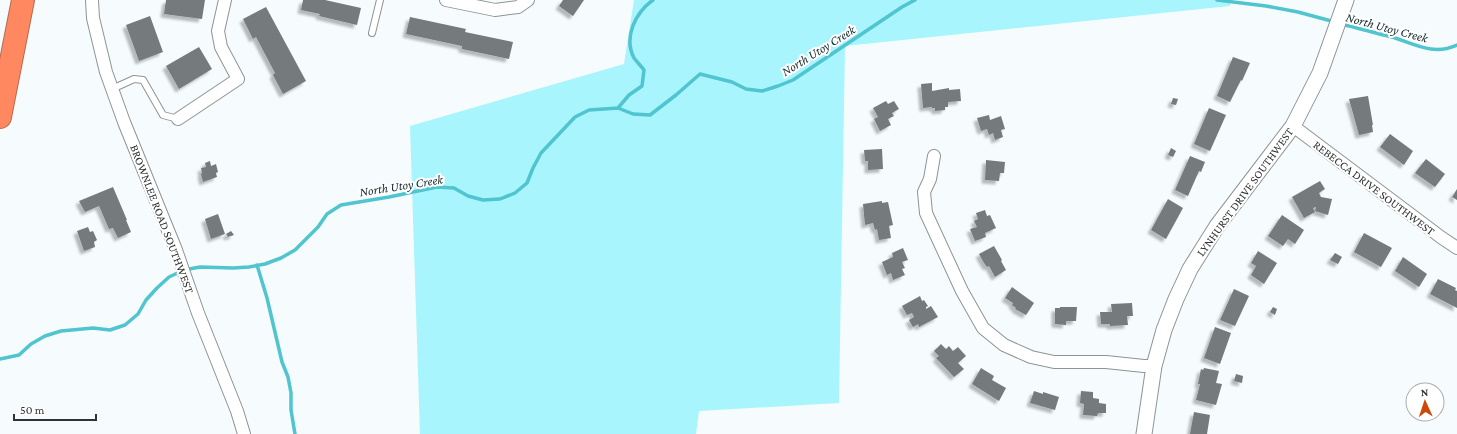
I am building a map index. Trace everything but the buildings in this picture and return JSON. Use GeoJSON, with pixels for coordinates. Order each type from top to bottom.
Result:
{"type":"FeatureCollection","features":[{"type":"Feature","properties":{"kind":"highway"},"geometry":{"type":"LineString","coordinates":[[0,117],[23,0]]}},
{"type":"Feature","properties":{"kind":"street","name":"BROWNLEE ROAD SOUTHWEST"},"geometry":{"type":"LineString","coordinates":[[92,0],[93,18],[106,72],[176,250],[198,313],[237,411],[244,434]]}},
{"type":"Feature","properties":{"kind":"street"},"geometry":{"type":"LineString","coordinates":[[178,119],[238,79],[221,47],[218,31],[225,0]]}},
{"type":"Feature","properties":{"kind":"street"},"geometry":{"type":"LineString","coordinates":[[446,0],[495,10],[518,7],[528,0]]}},
{"type":"Feature","properties":{"kind":"street","name":"LYNHURST DRIVE SOUTHWEST"},"geometry":{"type":"LineString","coordinates":[[1144,434],[1154,366],[1164,330],[1176,298],[1190,269],[1217,226],[1292,126],[1320,73],[1346,0]]}},
{"type":"Feature","properties":{"kind":"street","name":"REBECCA DRIVE SOUTHWEST"},"geometry":{"type":"LineString","coordinates":[[1292,126],[1457,248]]}},
{"type":"Feature","properties":{"kind":"street"},"geometry":{"type":"LineString","coordinates":[[934,156],[930,179],[924,192],[926,213],[962,291],[983,328],[1004,345],[1031,357],[1054,362],[1085,362],[1154,366]]}},
{"type":"Feature","properties":{"kind":"lane"},"geometry":{"type":"LineString","coordinates":[[372,33],[380,0]]}},
{"type":"Feature","properties":{"kind":"lane"},"geometry":{"type":"LineString","coordinates":[[112,89],[134,79],[143,80],[163,115],[178,119]]}},
{"type":"Feature","properties":{"kind":"shaded area"},"geometry":{"type":"Polygon","coordinates":[[[634,0],[1231,0],[1230,6],[845,46],[839,403],[699,411],[696,434],[420,434],[410,126],[624,64],[634,0]]]}},
{"type":"Feature","properties":{"kind":"waterway"},"geometry":{"type":"LineString","coordinates":[[618,108],[629,95],[642,86],[644,70],[634,58],[631,50],[631,34],[633,26],[641,11],[653,0]]}},
{"type":"Feature","properties":{"kind":"waterway","name":"North Utoy Creek"},"geometry":{"type":"LineString","coordinates":[[0,359],[19,355],[31,344],[45,336],[61,331],[93,328],[110,330],[125,325],[138,314],[146,300],[157,288],[169,277],[184,270],[200,267],[249,267],[265,264],[281,258],[295,250],[318,227],[327,214],[341,205],[437,187],[454,188],[468,196],[483,200],[500,199],[515,193],[527,183],[541,153],[575,117],[589,110],[618,108],[633,114],[650,115],[700,74],[732,82],[746,89],[762,91],[778,86],[793,80],[902,7],[915,0]]}},
{"type":"Feature","properties":{"kind":"waterway","name":"North Utoy Creek"},"geometry":{"type":"LineString","coordinates":[[1217,0],[1266,6],[1298,12],[1335,22]]}},
{"type":"Feature","properties":{"kind":"waterway","name":"North Utoy Creek"},"geometry":{"type":"LineString","coordinates":[[1341,24],[1392,37],[1424,48],[1440,49],[1457,45]]}},
{"type":"Feature","properties":{"kind":"waterway"},"geometry":{"type":"LineString","coordinates":[[257,265],[267,298],[282,362],[288,377],[295,434]]}}]}
